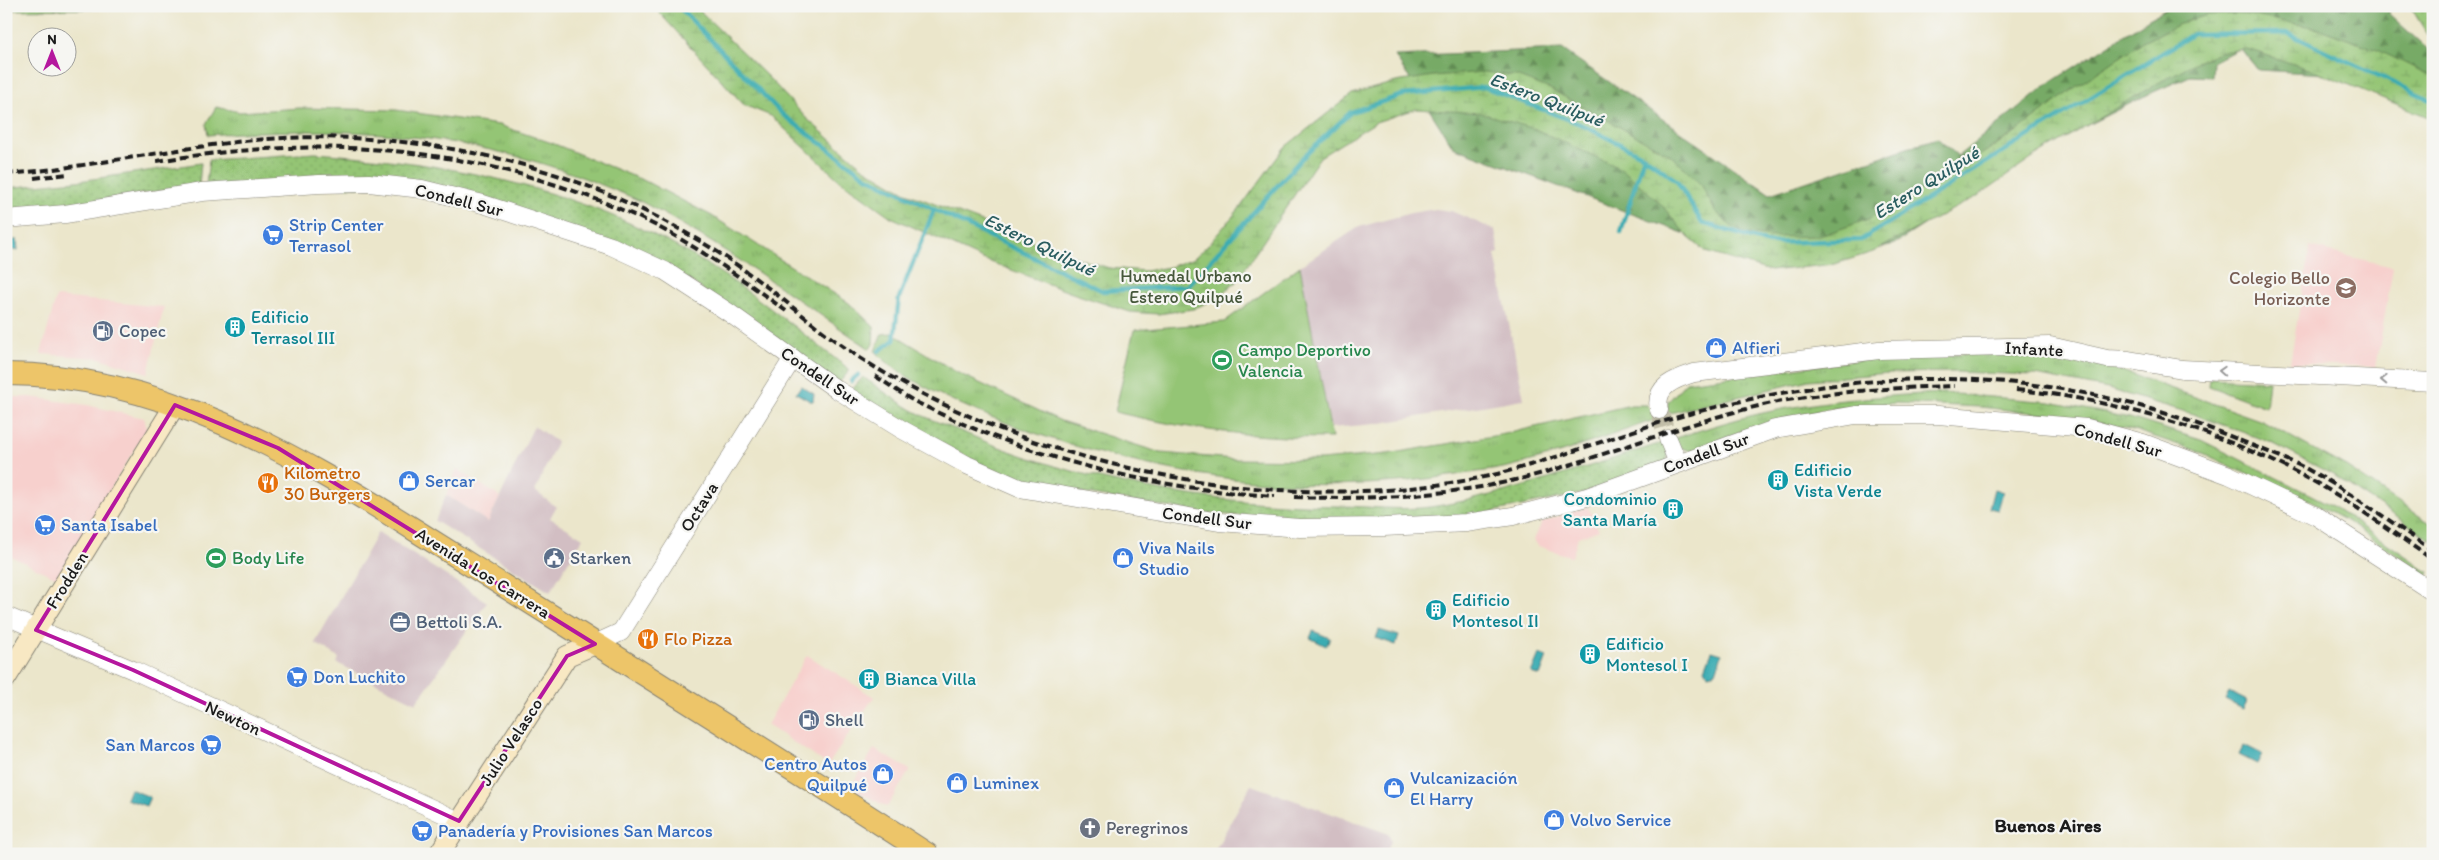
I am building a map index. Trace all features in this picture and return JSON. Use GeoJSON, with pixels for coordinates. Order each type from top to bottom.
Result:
{"type":"FeatureCollection","features":[{"type":"Feature","properties":{"kind":"main road","name":"Avenida Los Carrera"},"geometry":{"type":"LineString","coordinates":[[6,374],[34,374],[122,388],[175,405],[245,433],[296,458],[927,854]]}},
{"type":"Feature","properties":{"kind":"main road","name":"Frodden"},"geometry":{"type":"LineString","coordinates":[[6,678],[175,405]]}},
{"type":"Feature","properties":{"kind":"main road","name":"Julio Velasco"},"geometry":{"type":"LineString","coordinates":[[439,854],[567,656],[595,644]]}},
{"type":"Feature","properties":{"kind":"street","name":"Condell Sur"},"geometry":{"type":"LineString","coordinates":[[6,219],[65,214],[168,196],[233,189],[369,183],[422,189],[483,204],[611,246],[664,271],[728,312],[836,389],[901,429],[967,465],[1019,488],[1219,522],[1300,528],[1466,523],[1530,514],[1587,497],[1775,429],[1856,415],[1938,415],[2087,428],[2143,443],[2229,475],[2316,516],[2433,592]]}},
{"type":"Feature","properties":{"kind":"street","name":"Infante"},"geometry":{"type":"LineString","coordinates":[[1659,410],[1656,400],[1663,387],[1677,378],[1694,373],[1793,359],[1879,350],[2050,346],[2107,359],[2129,360],[2182,369],[2433,382]]}},
{"type":"Feature","properties":{"kind":"street","name":"Octava"},"geometry":{"type":"LineString","coordinates":[[595,644],[621,632],[793,358]]}},
{"type":"Feature","properties":{"kind":"street"},"geometry":{"type":"LineString","coordinates":[[1668,439],[1678,463]]}},
{"type":"Feature","properties":{"kind":"street","name":"Newton"},"geometry":{"type":"LineString","coordinates":[[6,616],[133,670],[459,822]]}},
{"type":"Feature","properties":{"kind":"highlighted area"},"geometry":{"type":"Polygon","coordinates":[[[175,405],[278,448],[595,644],[567,656],[459,821],[133,670],[36,630],[175,405]]]}},
{"type":"Feature","properties":{"kind":"shaded area"},"geometry":{"type":"Polygon","coordinates":[[[1436,209],[1451,211],[1495,230],[1499,253],[1495,254],[1524,399],[1375,424],[1331,428],[1300,266],[1359,227],[1411,213],[1436,209]]]}},
{"type":"Feature","properties":{"kind":"shaded area","name":"Colegio Bello Horizonte"},"geometry":{"type":"Polygon","coordinates":[[[2310,247],[2393,267],[2376,367],[2290,363],[2310,247]]]}},
{"type":"Feature","properties":{"kind":"shaded area","name":"Copec"},"geometry":{"type":"Polygon","coordinates":[[[56,297],[164,307],[148,373],[99,358],[41,354],[56,297]]]}},
{"type":"Feature","properties":{"kind":"shaded area"},"geometry":{"type":"Polygon","coordinates":[[[6,397],[30,397],[87,405],[144,418],[147,429],[57,578],[6,554],[6,397]]]}},
{"type":"Feature","properties":{"kind":"shaded area"},"geometry":{"type":"Polygon","coordinates":[[[534,426],[557,442],[535,491],[556,507],[550,518],[583,538],[550,592],[435,521],[446,495],[488,522],[534,426]]]}},
{"type":"Feature","properties":{"kind":"shaded area"},"geometry":{"type":"Polygon","coordinates":[[[457,469],[500,497],[488,522],[446,495],[457,469]]]}},
{"type":"Feature","properties":{"kind":"shaded area"},"geometry":{"type":"Polygon","coordinates":[[[1588,507],[1599,530],[1578,537],[1572,557],[1538,546],[1534,540],[1542,522],[1588,507]]]}},
{"type":"Feature","properties":{"kind":"shaded area","name":"Bettoli S.A."},"geometry":{"type":"Polygon","coordinates":[[[378,532],[487,602],[416,703],[337,663],[339,658],[315,643],[378,532]]]}},
{"type":"Feature","properties":{"kind":"shaded area"},"geometry":{"type":"Polygon","coordinates":[[[807,655],[874,697],[828,765],[767,725],[807,655]]]}},
{"type":"Feature","properties":{"kind":"shaded area"},"geometry":{"type":"Polygon","coordinates":[[[874,749],[910,770],[887,807],[857,791],[853,783],[874,749]]]}},
{"type":"Feature","properties":{"kind":"shaded area"},"geometry":{"type":"Polygon","coordinates":[[[1251,785],[1389,834],[1391,841],[1386,854],[1213,854],[1251,785]]]}},
{"type":"Feature","properties":{"kind":"green space"},"geometry":{"type":"Polygon","coordinates":[[[6,6],[102,6],[92,9],[6,10],[6,6]]]}},
{"type":"Feature","properties":{"kind":"green space","name":"Humedal Urbano Estero Quilpué"},"geometry":{"type":"Polygon","coordinates":[[[653,6],[695,6],[772,81],[806,118],[861,166],[906,193],[1074,257],[1109,268],[1145,271],[1170,267],[1194,258],[1209,244],[1239,209],[1285,147],[1352,94],[1396,82],[1433,76],[1484,72],[1516,76],[1550,89],[1671,155],[1702,186],[1715,211],[1731,226],[1745,234],[1774,237],[1820,236],[1866,220],[1964,166],[2017,131],[2077,86],[2141,43],[2177,25],[2207,15],[2244,14],[2317,28],[2380,51],[2433,77],[2433,119],[2318,72],[2247,49],[2219,52],[2194,63],[2151,87],[2039,154],[1976,197],[1873,252],[1835,264],[1770,271],[1706,252],[1688,237],[1659,202],[1622,169],[1535,129],[1481,113],[1416,109],[1376,122],[1320,157],[1236,282],[1213,300],[1193,309],[1158,314],[1130,312],[1069,292],[980,258],[891,217],[838,179],[771,116],[744,105],[653,6]]]}},
{"type":"Feature","properties":{"kind":"green space"},"geometry":{"type":"Polygon","coordinates":[[[2169,6],[2390,6],[2389,14],[2433,54],[2433,112],[2324,74],[2258,70],[2240,48],[2213,62],[2212,77],[2190,76],[2149,94],[2056,141],[1891,246],[1779,269],[1453,147],[1395,56],[1562,49],[1770,194],[1937,138],[1958,156],[2045,86],[2169,6]]]}},
{"type":"Feature","properties":{"kind":"green space"},"geometry":{"type":"Polygon","coordinates":[[[2410,6],[2433,6],[2433,40],[2429,37],[2410,6]]]}},
{"type":"Feature","properties":{"kind":"green space"},"geometry":{"type":"Polygon","coordinates":[[[216,107],[240,112],[300,108],[396,110],[499,125],[552,143],[645,181],[712,216],[849,303],[874,327],[873,344],[870,349],[758,272],[672,218],[642,202],[597,183],[549,166],[502,153],[406,136],[308,131],[208,135],[206,124],[216,107]]]}},
{"type":"Feature","properties":{"kind":"green space"},"geometry":{"type":"Polygon","coordinates":[[[315,153],[363,157],[457,170],[503,180],[593,208],[638,227],[703,262],[767,306],[850,370],[837,385],[689,280],[447,188],[206,185],[209,160],[315,153]]]}},
{"type":"Feature","properties":{"kind":"green space"},"geometry":{"type":"Polygon","coordinates":[[[201,163],[199,185],[6,214],[6,188],[86,180],[201,163]]]}},
{"type":"Feature","properties":{"kind":"green space","name":"Campo Deportivo Valencia"},"geometry":{"type":"Polygon","coordinates":[[[1300,266],[1332,438],[1249,435],[1223,432],[1170,424],[1115,412],[1134,330],[1224,322],[1300,266]]]}},
{"type":"Feature","properties":{"kind":"green space"},"geometry":{"type":"Polygon","coordinates":[[[892,333],[958,373],[1061,421],[1161,453],[1234,459],[1321,460],[1387,454],[1505,434],[1631,405],[1647,405],[1657,419],[1546,457],[1489,470],[1401,482],[1346,485],[1291,484],[1237,479],[1183,472],[1129,461],[1023,429],[986,415],[944,397],[888,363],[875,351],[882,334],[892,333]]]}},
{"type":"Feature","properties":{"kind":"green space"},"geometry":{"type":"Polygon","coordinates":[[[2047,353],[2075,357],[2125,372],[2262,421],[2346,467],[2433,525],[2433,541],[2335,476],[2272,443],[2193,414],[2108,389],[2035,375],[1955,372],[1889,373],[1809,380],[1666,414],[1668,402],[1686,382],[1891,356],[2047,353]]]}},
{"type":"Feature","properties":{"kind":"green space"},"geometry":{"type":"Polygon","coordinates":[[[863,377],[912,410],[1010,451],[1055,466],[1148,488],[1242,501],[1396,508],[1430,507],[1460,502],[1519,487],[1665,442],[1669,452],[1666,462],[1585,493],[1461,518],[1318,522],[1206,513],[1030,485],[982,465],[849,393],[863,377]]]}},
{"type":"Feature","properties":{"kind":"green space"},"geometry":{"type":"Polygon","coordinates":[[[2210,378],[2269,381],[2266,407],[2209,386],[2210,378]]]}},
{"type":"Feature","properties":{"kind":"green space"},"geometry":{"type":"Polygon","coordinates":[[[1944,393],[2050,402],[2130,418],[2201,440],[2329,504],[2429,572],[2427,576],[2348,522],[2300,496],[2259,480],[2203,453],[2134,430],[2072,417],[1980,407],[1896,403],[1829,409],[1789,417],[1743,431],[1691,451],[1678,447],[1672,439],[1742,418],[1792,407],[1868,398],[1944,393]]]}},
{"type":"Feature","properties":{"kind":"water"},"geometry":{"type":"Polygon","coordinates":[[[6,240],[17,240],[18,250],[6,251],[6,240]]]}},
{"type":"Feature","properties":{"kind":"water"},"geometry":{"type":"Polygon","coordinates":[[[801,386],[814,394],[813,401],[796,393],[801,386]]]}},
{"type":"Feature","properties":{"kind":"water"},"geometry":{"type":"Polygon","coordinates":[[[1994,489],[2003,492],[1998,510],[1989,508],[1994,489]]]}},
{"type":"Feature","properties":{"kind":"water"},"geometry":{"type":"Polygon","coordinates":[[[1379,630],[1399,636],[1396,645],[1376,638],[1379,630]]]}},
{"type":"Feature","properties":{"kind":"water"},"geometry":{"type":"Polygon","coordinates":[[[1313,631],[1330,638],[1326,646],[1310,638],[1313,631]]]}},
{"type":"Feature","properties":{"kind":"water"},"geometry":{"type":"Polygon","coordinates":[[[1712,651],[1722,654],[1716,672],[1708,674],[1705,669],[1712,651]]]}},
{"type":"Feature","properties":{"kind":"water"},"geometry":{"type":"Polygon","coordinates":[[[1539,654],[1547,657],[1540,676],[1531,673],[1539,654]]]}},
{"type":"Feature","properties":{"kind":"water"},"geometry":{"type":"Polygon","coordinates":[[[2229,692],[2247,701],[2243,709],[2225,700],[2229,692]]]}},
{"type":"Feature","properties":{"kind":"water"},"geometry":{"type":"Polygon","coordinates":[[[2244,745],[2262,754],[2257,764],[2239,755],[2244,745]]]}},
{"type":"Feature","properties":{"kind":"water"},"geometry":{"type":"Polygon","coordinates":[[[130,789],[150,797],[146,806],[126,799],[130,789]]]}},
{"type":"Feature","properties":{"kind":"waterway","name":"Estero Quilpué"},"geometry":{"type":"LineString","coordinates":[[678,6],[783,115],[865,176],[1103,291],[1188,286],[1302,158],[1351,112],[1403,95],[1484,87],[1580,124],[1644,156],[1677,181],[1702,223],[1769,243],[1861,240],[2193,34],[2287,33],[2433,101]]}},
{"type":"Feature","properties":{"kind":"waterway"},"geometry":{"type":"LineString","coordinates":[[1621,232],[1644,156]]}},
{"type":"Feature","properties":{"kind":"waterway"},"geometry":{"type":"LineString","coordinates":[[879,351],[894,340],[899,298],[934,210]]}},
{"type":"Feature","properties":{"kind":"waterway"},"geometry":{"type":"LineString","coordinates":[[851,381],[858,375]]}},
{"type":"Feature","properties":{"kind":"tunnel"},"geometry":{"type":"LineString","coordinates":[[1659,410],[1668,439]]}},
{"type":"Feature","properties":{"kind":"railway"},"geometry":{"type":"LineString","coordinates":[[6,174],[64,168],[236,142],[318,137],[361,138],[403,142],[445,148],[527,166],[566,178],[617,198],[690,235],[737,265],[851,352],[934,400],[978,420],[1069,452],[1116,465],[1211,483],[1280,490],[1316,491],[1389,490],[1424,487],[1459,482],[1518,469],[1664,421],[1760,397],[1830,386],[1900,380],[1969,380],[2038,386],[2107,398],[2175,417],[2244,442],[2320,476],[2353,496],[2433,551]]}},
{"type":"Feature","properties":{"kind":"railway"},"geometry":{"type":"LineString","coordinates":[[157,161],[281,148],[342,148],[401,152],[460,160],[518,174],[577,192],[636,216],[675,236],[714,260],[786,311]]}},
{"type":"Feature","properties":{"kind":"railway"},"geometry":{"type":"LineString","coordinates":[[34,178],[68,174]]}},
{"type":"Feature","properties":{"kind":"railway"},"geometry":{"type":"LineString","coordinates":[[875,376],[914,401],[962,423],[1005,441],[1049,455],[1093,468],[1138,478],[1229,492],[1275,496]]}},
{"type":"Feature","properties":{"kind":"railway"},"geometry":{"type":"LineString","coordinates":[[1295,497],[1383,497],[1471,489],[1557,469],[1704,421],[1763,405],[1834,393],[1954,386]]}},
{"type":"Feature","properties":{"kind":"railway"},"geometry":{"type":"LineString","coordinates":[[2016,390],[2057,395],[2142,413],[2227,441],[2306,477],[2342,498],[2433,560]]}},
{"type":"Feature","properties":{"kind":"place","name":"Strip Center Terrasol"},"geometry":{"type":"Point","coordinates":[273,235]}},
{"type":"Feature","properties":{"kind":"place","name":"Colegio Bello Horizonte"},"geometry":{"type":"Point","coordinates":[2346,288]}},
{"type":"Feature","properties":{"kind":"place","name":"Edificio Terrasol III"},"geometry":{"type":"Point","coordinates":[235,327]}},
{"type":"Feature","properties":{"kind":"place","name":"Copec"},"geometry":{"type":"Point","coordinates":[103,331]}},
{"type":"Feature","properties":{"kind":"place","name":"Alfieri"},"geometry":{"type":"Point","coordinates":[1716,348]}},
{"type":"Feature","properties":{"kind":"place","name":"Campo Deportivo Valencia"},"geometry":{"type":"Point","coordinates":[1222,360]}},
{"type":"Feature","properties":{"kind":"place","name":"Edificio Vista Verde"},"geometry":{"type":"Point","coordinates":[1778,480]}},
{"type":"Feature","properties":{"kind":"place","name":"Sercar"},"geometry":{"type":"Point","coordinates":[409,481]}},
{"type":"Feature","properties":{"kind":"place","name":"Kilometro 30 Burgers"},"geometry":{"type":"Point","coordinates":[268,483]}},
{"type":"Feature","properties":{"kind":"place","name":"Condominio Santa María"},"geometry":{"type":"Point","coordinates":[1673,509]}},
{"type":"Feature","properties":{"kind":"place","name":"Santa Isabel"},"geometry":{"type":"Point","coordinates":[45,525]}},
{"type":"Feature","properties":{"kind":"place","name":"Body Life"},"geometry":{"type":"Point","coordinates":[216,558]}},
{"type":"Feature","properties":{"kind":"place","name":"Starken"},"geometry":{"type":"Point","coordinates":[554,558]}},
{"type":"Feature","properties":{"kind":"place","name":"Viva Nails Studio"},"geometry":{"type":"Point","coordinates":[1123,558]}},
{"type":"Feature","properties":{"kind":"place","name":"Edificio Montesol II"},"geometry":{"type":"Point","coordinates":[1436,610]}},
{"type":"Feature","properties":{"kind":"place","name":"Bettoli S.A."},"geometry":{"type":"Point","coordinates":[400,622]}},
{"type":"Feature","properties":{"kind":"place","name":"Flo Pizza"},"geometry":{"type":"Point","coordinates":[648,639]}},
{"type":"Feature","properties":{"kind":"place","name":"Edificio Montesol I"},"geometry":{"type":"Point","coordinates":[1590,654]}},
{"type":"Feature","properties":{"kind":"place","name":"Don Luchito"},"geometry":{"type":"Point","coordinates":[297,677]}},
{"type":"Feature","properties":{"kind":"place","name":"Bianca Villa"},"geometry":{"type":"Point","coordinates":[869,679]}},
{"type":"Feature","properties":{"kind":"place","name":"Shell"},"geometry":{"type":"Point","coordinates":[809,720]}},
{"type":"Feature","properties":{"kind":"place","name":"San Marcos"},"geometry":{"type":"Point","coordinates":[211,745]}},
{"type":"Feature","properties":{"kind":"place","name":"Centro Autos Quilpué"},"geometry":{"type":"Point","coordinates":[883,774]}},
{"type":"Feature","properties":{"kind":"place","name":"Luminex"},"geometry":{"type":"Point","coordinates":[957,783]}},
{"type":"Feature","properties":{"kind":"place","name":"Vulcanización El Harry"},"geometry":{"type":"Point","coordinates":[1394,788]}},
{"type":"Feature","properties":{"kind":"place","name":"Volvo Service"},"geometry":{"type":"Point","coordinates":[1554,820]}},
{"type":"Feature","properties":{"kind":"place","name":"Peregrinos"},"geometry":{"type":"Point","coordinates":[1090,828]}},
{"type":"Feature","properties":{"kind":"place","name":"Panadería y Provisiones San Marcos"},"geometry":{"type":"Point","coordinates":[422,831]}},
{"type":"Feature","properties":{"kind":"district","name":"Buenos Aires"},"geometry":{"type":"Point","coordinates":[2048,825]}}]}
